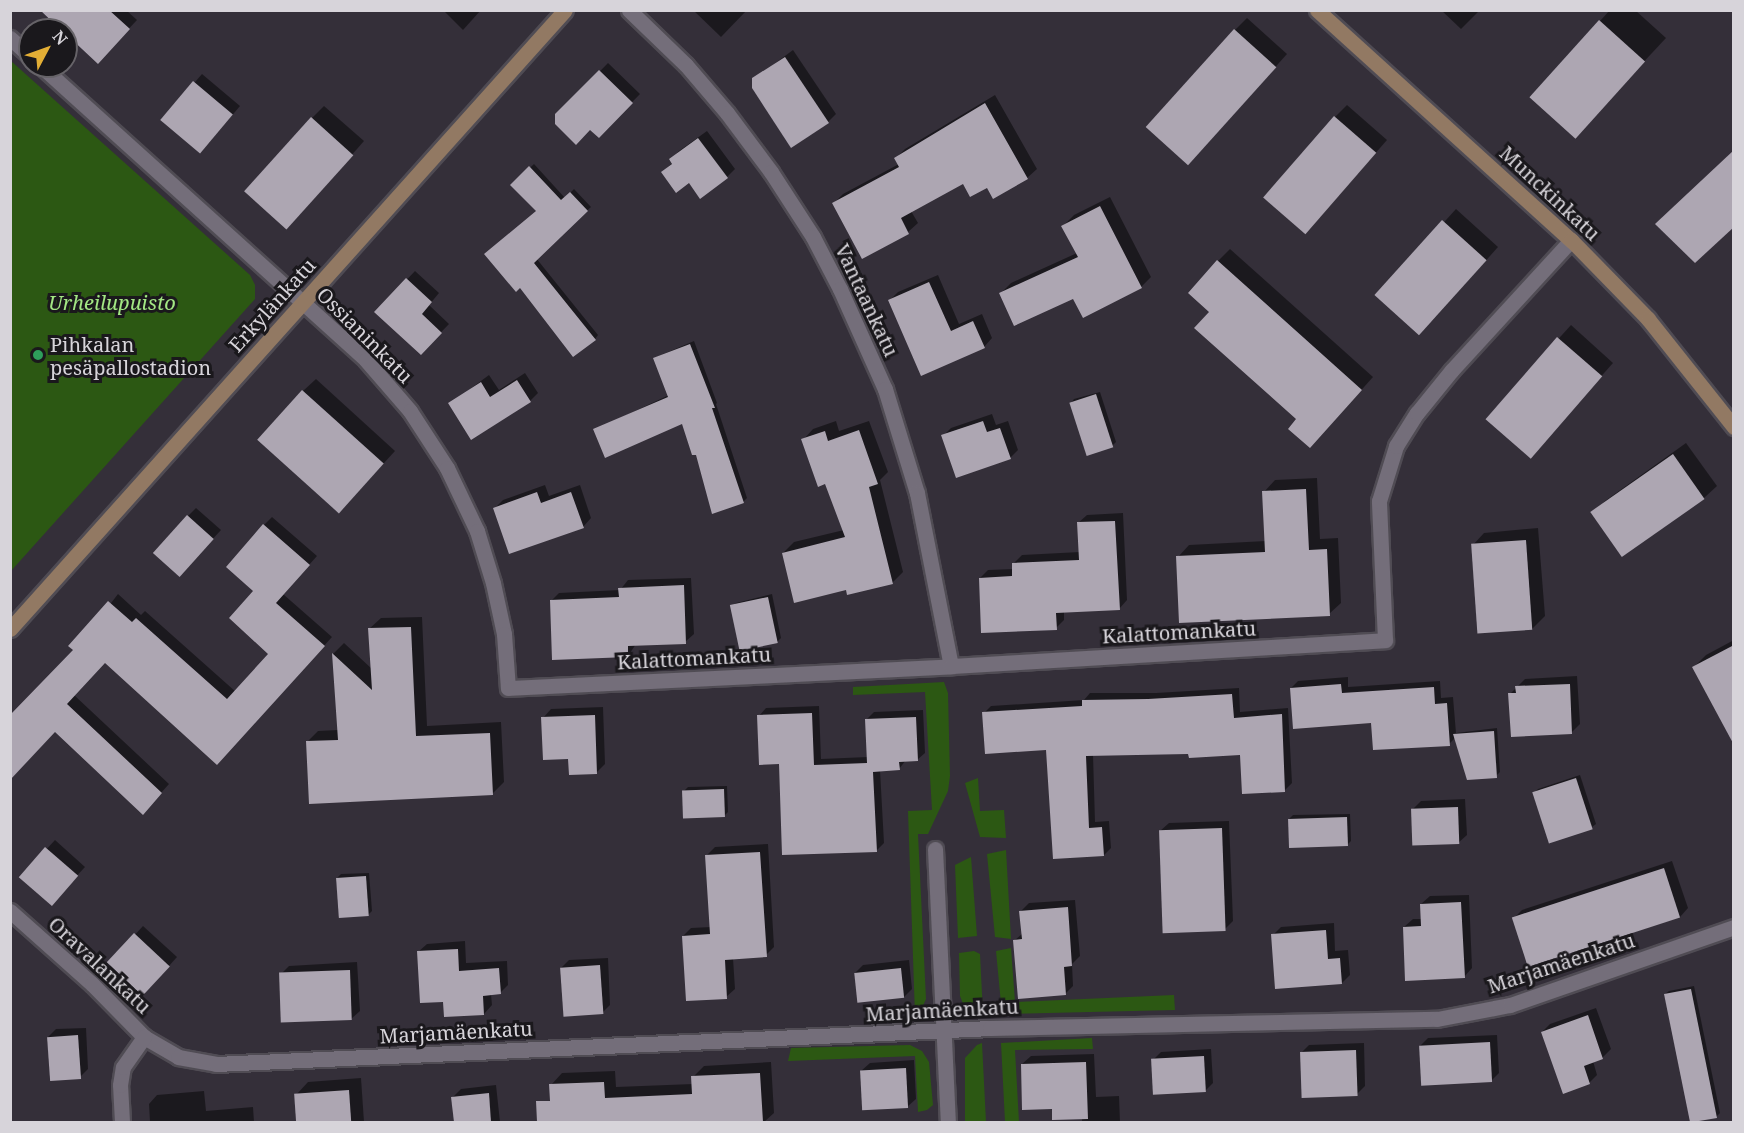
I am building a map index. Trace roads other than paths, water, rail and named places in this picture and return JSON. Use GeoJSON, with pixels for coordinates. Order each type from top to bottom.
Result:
{"type":"FeatureCollection","features":[{"type":"Feature","properties":{"kind":"street","name":"Erkylänkatu"},"geometry":{"type":"LineString","coordinates":[[10,629],[565,10]]}},
{"type":"Feature","properties":{"kind":"street","name":"Vantaankatu"},"geometry":{"type":"LineString","coordinates":[[629,10],[686,66],[727,113],[771,172],[813,237],[840,289],[885,389],[910,472],[951,666]]}},
{"type":"Feature","properties":{"kind":"street","name":"Munckinkatu"},"geometry":{"type":"LineString","coordinates":[[1317,10],[1571,240],[1648,319],[1734,427]]}},
{"type":"Feature","properties":{"kind":"street","name":"Ossianinkatu"},"geometry":{"type":"LineString","coordinates":[[54,78],[366,360],[410,411],[447,468],[477,531],[493,583],[504,634],[508,688]]}},
{"type":"Feature","properties":{"kind":"street","name":"Kalattomankatu"},"geometry":{"type":"LineString","coordinates":[[508,688],[951,666],[1385,640],[1379,501],[1395,446],[1417,413],[1452,370],[1571,240]]}},
{"type":"Feature","properties":{"kind":"street"},"geometry":{"type":"LineString","coordinates":[[935,849],[948,1122]]}},
{"type":"Feature","properties":{"kind":"street","name":"Oravalankatu"},"geometry":{"type":"LineString","coordinates":[[10,911],[92,984],[144,1037],[123,1067],[120,1084],[122,1122]]}},
{"type":"Feature","properties":{"kind":"street","name":"Marjamäenkatu"},"geometry":{"type":"LineString","coordinates":[[144,1037],[178,1057],[216,1064],[944,1031],[1437,1019],[1510,1005],[1734,927]]}},
{"type":"Feature","properties":{"kind":"place","name":"Pihkalan pesäpallostadion"},"geometry":{"type":"Point","coordinates":[38,355]}},
{"type":"Feature","properties":{"kind":"park label","name":"Urheilupuisto"},"geometry":{"type":"Point","coordinates":[112,302]}}]}
